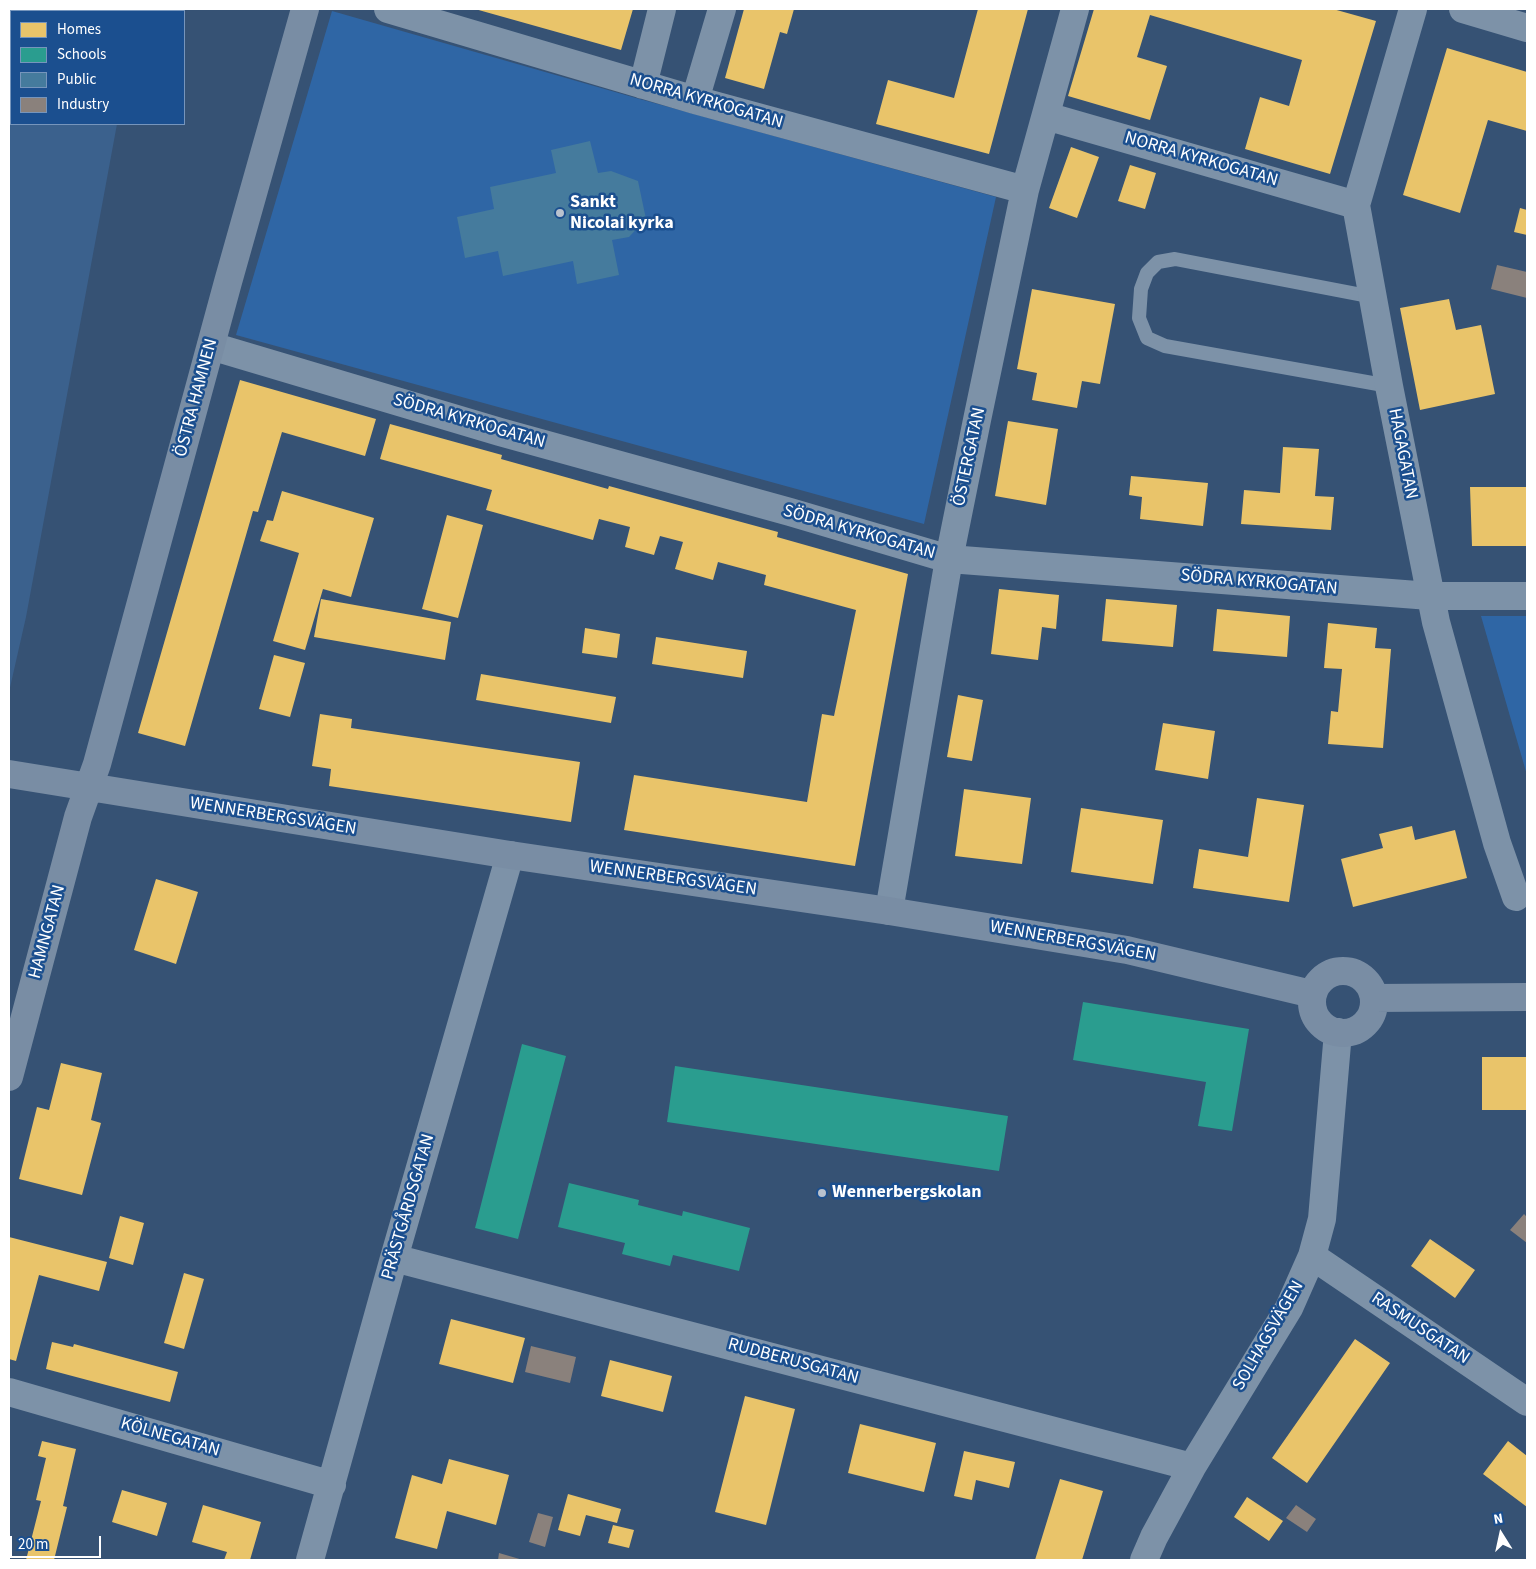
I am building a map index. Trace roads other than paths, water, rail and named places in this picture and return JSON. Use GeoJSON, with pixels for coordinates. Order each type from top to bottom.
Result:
{"type":"FeatureCollection","features":[{"type":"Feature","properties":{"kind":"main road","name":"ÖSTRA HAMNEN"},"geometry":{"type":"LineString","coordinates":[[89,788],[305,9]]}},
{"type":"Feature","properties":{"kind":"main road","name":"WENNERBERGSVÄGEN"},"geometry":{"type":"LineString","coordinates":[[20,776],[510,855],[889,910],[1127,950],[1312,994]]}},
{"type":"Feature","properties":{"kind":"main road","name":"HAMNGATAN"},"geometry":{"type":"LineString","coordinates":[[9,1077],[78,817],[89,788]]}},
{"type":"Feature","properties":{"kind":"main road"},"geometry":{"type":"LineString","coordinates":[[1341,970],[1356,973],[1369,983],[1374,998],[1372,1012],[1365,1024],[1352,1032],[1338,1032],[1324,1027],[1312,1009],[1312,994],[1315,987],[1326,975],[1341,970]]}},
{"type":"Feature","properties":{"kind":"main road"},"geometry":{"type":"LineString","coordinates":[[1374,998],[1527,997]]}},
{"type":"Feature","properties":{"kind":"street","name":"NORRA KYRKOGATAN"},"geometry":{"type":"LineString","coordinates":[[388,9],[695,100],[1025,190]]}},
{"type":"Feature","properties":{"kind":"street"},"geometry":{"type":"LineString","coordinates":[[643,85],[662,9]]}},
{"type":"Feature","properties":{"kind":"street"},"geometry":{"type":"LineString","coordinates":[[695,100],[722,9]]}},
{"type":"Feature","properties":{"kind":"street","name":"ÖSTERGATAN"},"geometry":{"type":"LineString","coordinates":[[889,910],[949,559],[1025,190],[1075,9]]}},
{"type":"Feature","properties":{"kind":"street","name":"HAGAGATAN"},"geometry":{"type":"LineString","coordinates":[[1414,9],[1356,205],[1389,386],[1436,622],[1497,843],[1516,897]]}},
{"type":"Feature","properties":{"kind":"street"},"geometry":{"type":"LineString","coordinates":[[1463,9],[1527,28]]}},
{"type":"Feature","properties":{"kind":"street","name":"NORRA KYRKOGATAN"},"geometry":{"type":"LineString","coordinates":[[1046,116],[1356,205]]}},
{"type":"Feature","properties":{"kind":"street","name":"SÖDRA KYRKOGATAN"},"geometry":{"type":"LineString","coordinates":[[211,346],[500,432],[790,512],[949,559],[1430,596],[1527,596]]}},
{"type":"Feature","properties":{"kind":"street","name":"PRÄSTGÅRDSGATAN"},"geometry":{"type":"LineString","coordinates":[[310,1560],[394,1258],[510,855]]}},
{"type":"Feature","properties":{"kind":"street","name":"SOLHAGSVÄGEN"},"geometry":{"type":"LineString","coordinates":[[1144,1560],[1154,1537],[1192,1467],[1289,1308],[1312,1256],[1322,1219],[1338,1032]]}},
{"type":"Feature","properties":{"kind":"street","name":"RASMUSGATAN"},"geometry":{"type":"LineString","coordinates":[[1312,1256],[1527,1402]]}},
{"type":"Feature","properties":{"kind":"street","name":"RUDBERUSGATAN"},"geometry":{"type":"LineString","coordinates":[[394,1258],[1192,1467]]}},
{"type":"Feature","properties":{"kind":"street","name":"KÖLNEGATAN"},"geometry":{"type":"LineString","coordinates":[[9,1392],[332,1485]]}},
{"type":"Feature","properties":{"kind":"lane"},"geometry":{"type":"LineString","coordinates":[[1373,297],[1175,259],[1158,262],[1147,273],[1141,289],[1139,318],[1147,338],[1165,346],[1389,386]]}},
{"type":"Feature","properties":{"kind":"place","name":"Sankt Nicolai kyrka"},"geometry":{"type":"Point","coordinates":[560,213]}},
{"type":"Feature","properties":{"kind":"place","name":"Wennerbergskolan"},"geometry":{"type":"Point","coordinates":[822,1193]}}]}
